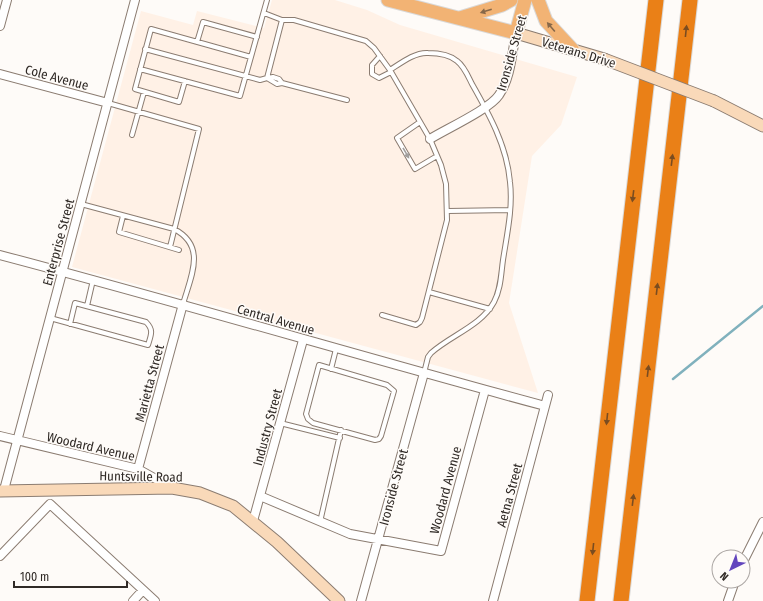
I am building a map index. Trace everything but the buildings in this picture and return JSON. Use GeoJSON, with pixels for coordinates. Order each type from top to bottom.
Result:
{"type":"FeatureCollection","features":[{"type":"Feature","properties":{"kind":"highway"},"geometry":{"type":"LineString","coordinates":[[587,601],[656,0]]}},
{"type":"Feature","properties":{"kind":"highway"},"geometry":{"type":"LineString","coordinates":[[623,597],[690,0]]}},
{"type":"Feature","properties":{"kind":"main road"},"geometry":{"type":"LineString","coordinates":[[460,18],[502,5],[511,0]]}},
{"type":"Feature","properties":{"kind":"main road","name":"Ironside Street"},"geometry":{"type":"LineString","coordinates":[[516,33],[525,0]]}},
{"type":"Feature","properties":{"kind":"main road"},"geometry":{"type":"LineString","coordinates":[[538,0],[546,21],[572,49]]}},
{"type":"Feature","properties":{"kind":"main road","name":"Veterans Drive"},"geometry":{"type":"LineString","coordinates":[[393,1],[516,33],[604,59],[714,101],[763,126]]}},
{"type":"Feature","properties":{"kind":"main road","name":"Huntsville Road"},"geometry":{"type":"LineString","coordinates":[[2,490],[172,488],[200,493],[227,503],[253,521],[339,601]]}},
{"type":"Feature","properties":{"kind":"street"},"geometry":{"type":"LineString","coordinates":[[0,26],[7,0]]}},
{"type":"Feature","properties":{"kind":"street","name":"Enterprise Street"},"geometry":{"type":"LineString","coordinates":[[2,490],[17,441],[135,0]]}},
{"type":"Feature","properties":{"kind":"street","name":"Ironside Street"},"geometry":{"type":"LineString","coordinates":[[430,139],[485,107],[499,96],[504,87],[516,33]]}},
{"type":"Feature","properties":{"kind":"street","name":"Cole Avenue"},"geometry":{"type":"LineString","coordinates":[[0,74],[108,103]]}},
{"type":"Feature","properties":{"kind":"street","name":"Central Avenue"},"geometry":{"type":"LineString","coordinates":[[0,256],[183,304],[303,340],[544,406]]}},
{"type":"Feature","properties":{"kind":"street","name":"Marietta Street"},"geometry":{"type":"LineString","coordinates":[[138,469],[183,304]]}},
{"type":"Feature","properties":{"kind":"street","name":"Industry Street"},"geometry":{"type":"LineString","coordinates":[[253,521],[303,340]]}},
{"type":"Feature","properties":{"kind":"street","name":"Ironside Street"},"geometry":{"type":"LineString","coordinates":[[361,601],[424,373]]}},
{"type":"Feature","properties":{"kind":"street","name":"Woodard Avenue"},"geometry":{"type":"LineString","coordinates":[[260,496],[350,534],[441,551],[485,390]]}},
{"type":"Feature","properties":{"kind":"street","name":"Aetna Street"},"geometry":{"type":"LineString","coordinates":[[494,601],[548,395]]}},
{"type":"Feature","properties":{"kind":"street","name":"Woodard Avenue"},"geometry":{"type":"LineString","coordinates":[[0,436],[138,469],[172,488]]}},
{"type":"Feature","properties":{"kind":"street"},"geometry":{"type":"LineString","coordinates":[[48,490],[50,504],[155,601]]}},
{"type":"Feature","properties":{"kind":"street"},"geometry":{"type":"LineString","coordinates":[[0,556],[50,504]]}},
{"type":"Feature","properties":{"kind":"street"},"geometry":{"type":"LineString","coordinates":[[750,549],[763,522]]}},
{"type":"Feature","properties":{"kind":"street"},"geometry":{"type":"LineString","coordinates":[[728,601],[732,589]]}},
{"type":"Feature","properties":{"kind":"street"},"geometry":{"type":"LineString","coordinates":[[132,601],[143,590]]}},
{"type":"Feature","properties":{"kind":"lane"},"geometry":{"type":"LineString","coordinates":[[140,69],[240,96],[267,0]]}},
{"type":"Feature","properties":{"kind":"lane"},"geometry":{"type":"LineString","coordinates":[[264,13],[282,20],[294,20],[358,38],[374,48],[391,71],[430,139],[437,156],[446,184],[448,211],[445,236],[422,318],[416,325],[382,315]]}},
{"type":"Feature","properties":{"kind":"lane"},"geometry":{"type":"LineString","coordinates":[[267,78],[282,20]]}},
{"type":"Feature","properties":{"kind":"lane"},"geometry":{"type":"LineString","coordinates":[[197,42],[203,22],[257,37]]}},
{"type":"Feature","properties":{"kind":"lane"},"geometry":{"type":"LineString","coordinates":[[185,81],[179,102],[135,89],[151,30],[251,57]]}},
{"type":"Feature","properties":{"kind":"lane"},"geometry":{"type":"LineString","coordinates":[[146,49],[260,80],[267,78],[277,84],[282,83],[347,100]]}},
{"type":"Feature","properties":{"kind":"lane"},"geometry":{"type":"LineString","coordinates":[[380,56],[372,65],[372,74],[379,78],[418,54],[428,53],[450,57],[463,67],[485,107],[503,148],[510,182],[510,210],[497,296],[490,309],[477,322],[431,353],[428,357],[424,373]]}},
{"type":"Feature","properties":{"kind":"lane"},"geometry":{"type":"LineString","coordinates":[[132,135],[144,92]]}},
{"type":"Feature","properties":{"kind":"lane"},"geometry":{"type":"LineString","coordinates":[[108,103],[199,129],[170,247]]}},
{"type":"Feature","properties":{"kind":"lane"},"geometry":{"type":"LineString","coordinates":[[420,122],[397,138],[415,169],[437,156]]}},
{"type":"Feature","properties":{"kind":"lane"},"geometry":{"type":"LineString","coordinates":[[81,204],[174,229],[184,234],[191,242],[194,253],[194,263],[183,304]]}},
{"type":"Feature","properties":{"kind":"lane"},"geometry":{"type":"LineString","coordinates":[[448,211],[510,210]]}},
{"type":"Feature","properties":{"kind":"lane"},"geometry":{"type":"LineString","coordinates":[[123,216],[119,232],[179,250]]}},
{"type":"Feature","properties":{"kind":"lane"},"geometry":{"type":"LineString","coordinates":[[87,306],[94,280]]}},
{"type":"Feature","properties":{"kind":"lane"},"geometry":{"type":"LineString","coordinates":[[429,292],[490,309]]}},
{"type":"Feature","properties":{"kind":"lane"},"geometry":{"type":"LineString","coordinates":[[50,318],[70,324],[148,345],[152,332],[151,327],[146,322],[75,303],[70,324]]}},
{"type":"Feature","properties":{"kind":"lane"},"geometry":{"type":"LineString","coordinates":[[331,369],[336,349]]}},
{"type":"Feature","properties":{"kind":"lane"},"geometry":{"type":"LineString","coordinates":[[319,365],[331,369],[387,384],[394,391],[379,439],[375,440],[308,419],[306,414],[319,365]]}},
{"type":"Feature","properties":{"kind":"lane"},"geometry":{"type":"LineString","coordinates":[[280,423],[340,438]]}},
{"type":"Feature","properties":{"kind":"lane"},"geometry":{"type":"LineString","coordinates":[[319,522],[341,430]]}},
{"type":"Feature","properties":{"kind":"shaded area"},"geometry":{"type":"Polygon","coordinates":[[[272,0],[335,0],[367,10],[400,25],[577,77],[561,125],[532,156],[509,303],[538,393],[72,267],[141,11],[193,25],[197,11],[264,28],[272,0]]]}},
{"type":"Feature","properties":{"kind":"waterway"},"geometry":{"type":"LineString","coordinates":[[673,379],[763,306]]}}]}
